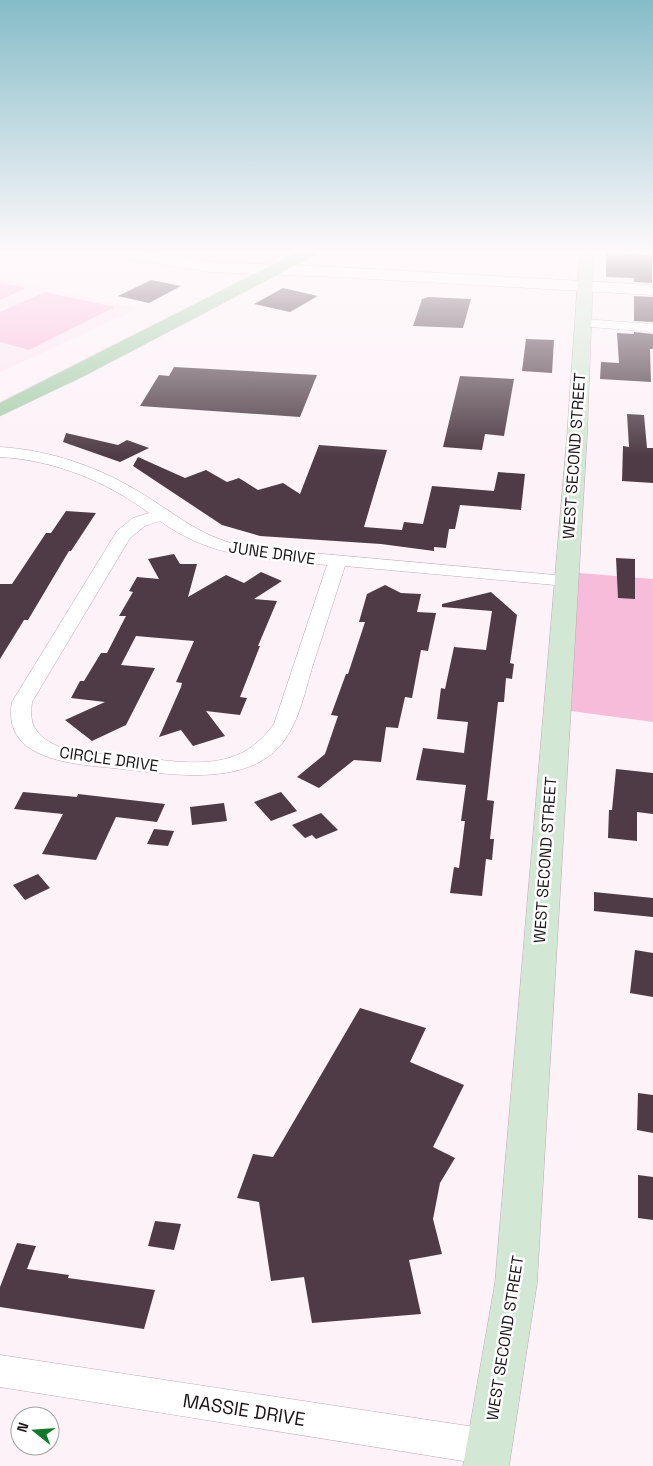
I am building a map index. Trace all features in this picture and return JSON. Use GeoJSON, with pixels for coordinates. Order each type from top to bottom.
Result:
{"type":"FeatureCollection","features":[{"type":"Feature","properties":{"kind":"main road"},"geometry":{"type":"LineString","coordinates":[[0,410],[180,320]]}},
{"type":"Feature","properties":{"kind":"main road","name":"WEST SECOND STREET"},"geometry":{"type":"LineString","coordinates":[[487,1457],[516,1284],[531,1045],[566,581],[583,323]]}},
{"type":"Feature","properties":{"kind":"main road"},"geometry":{"type":"LineString","coordinates":[[0,391],[75,355]]}},
{"type":"Feature","properties":{"kind":"street"},"geometry":{"type":"LineString","coordinates":[[583,323],[653,328]]}},
{"type":"Feature","properties":{"kind":"street","name":"JUNE DRIVE"},"geometry":{"type":"LineString","coordinates":[[0,452],[41,458],[113,483],[189,533],[228,548],[269,556],[566,581]]}},
{"type":"Feature","properties":{"kind":"street","name":"CIRCLE DRIVE"},"geometry":{"type":"LineString","coordinates":[[162,515],[139,522],[123,535],[22,702],[20,719],[25,731],[34,741],[48,750],[82,759],[184,769],[228,764],[264,749],[279,734],[284,724],[337,562]]}},
{"type":"Feature","properties":{"kind":"street","name":"MASSIE DRIVE"},"geometry":{"type":"LineString","coordinates":[[0,1371],[487,1457]]}},
{"type":"Feature","properties":{"kind":"shaded area"},"geometry":{"type":"Polygon","coordinates":[[[0,320],[113,320],[0,372],[0,320]]]}},
{"type":"Feature","properties":{"kind":"shaded area"},"geometry":{"type":"Polygon","coordinates":[[[0,320],[88,320],[29,350],[0,342],[0,320]]]}},
{"type":"Feature","properties":{"kind":"shaded area"},"geometry":{"type":"Polygon","coordinates":[[[567,572],[653,579],[653,722],[556,709],[567,572]]]}},
{"type":"Feature","properties":{"kind":"building"},"geometry":{"type":"Polygon","coordinates":[[[415,320],[465,320],[463,328],[413,326],[415,320]]]}},
{"type":"Feature","properties":{"kind":"building"},"geometry":{"type":"Polygon","coordinates":[[[653,320],[653,322],[634,321],[653,320]]]}},
{"type":"Feature","properties":{"kind":"building"},"geometry":{"type":"Polygon","coordinates":[[[634,332],[653,334],[653,349],[650,349],[651,382],[600,379],[601,362],[619,363],[617,333],[634,334],[634,332]]]}},
{"type":"Feature","properties":{"kind":"building"},"geometry":{"type":"Polygon","coordinates":[[[526,339],[554,340],[552,373],[522,371],[526,339]]]}},
{"type":"Feature","properties":{"kind":"building"},"geometry":{"type":"Polygon","coordinates":[[[174,367],[317,375],[300,417],[140,406],[159,375],[169,376],[174,367]]]}},
{"type":"Feature","properties":{"kind":"building"},"geometry":{"type":"Polygon","coordinates":[[[460,376],[514,379],[504,436],[485,434],[482,450],[443,447],[460,376]]]}},
{"type":"Feature","properties":{"kind":"building"},"geometry":{"type":"Polygon","coordinates":[[[627,414],[644,415],[647,448],[653,448],[653,483],[622,481],[623,446],[629,447],[627,414]]]}},
{"type":"Feature","properties":{"kind":"building"},"geometry":{"type":"Polygon","coordinates":[[[66,433],[118,445],[127,440],[149,448],[120,462],[63,442],[66,433]]]}},
{"type":"Feature","properties":{"kind":"building"},"geometry":{"type":"Polygon","coordinates":[[[319,445],[387,450],[364,527],[402,530],[404,522],[423,524],[432,486],[494,491],[498,472],[525,474],[521,510],[460,505],[455,529],[449,529],[446,548],[434,547],[434,551],[381,544],[260,536],[222,525],[133,466],[138,457],[185,478],[206,470],[227,482],[239,478],[258,490],[283,483],[300,494],[319,445]]]}},
{"type":"Feature","properties":{"kind":"building"},"geometry":{"type":"Polygon","coordinates":[[[66,511],[96,513],[71,551],[69,551],[28,620],[24,620],[0,659],[0,584],[12,584],[46,533],[51,533],[66,511]]]}},
{"type":"Feature","properties":{"kind":"building"},"geometry":{"type":"Polygon","coordinates":[[[174,554],[180,564],[197,564],[188,597],[226,575],[244,583],[261,572],[282,581],[254,599],[277,601],[258,646],[260,646],[240,697],[247,698],[240,715],[206,711],[225,736],[193,746],[181,730],[159,737],[181,687],[182,683],[176,682],[194,641],[136,636],[121,665],[155,668],[126,725],[92,741],[65,720],[105,702],[71,698],[80,681],[84,681],[101,653],[107,653],[126,616],[119,616],[133,592],[129,591],[137,577],[159,579],[148,559],[174,554]]]}},
{"type":"Feature","properties":{"kind":"building"},"geometry":{"type":"Polygon","coordinates":[[[616,558],[635,559],[635,599],[618,598],[616,558]]]}},
{"type":"Feature","properties":{"kind":"building"},"geometry":{"type":"Polygon","coordinates":[[[385,585],[401,593],[421,594],[417,612],[436,613],[428,651],[421,650],[412,698],[405,697],[398,728],[386,727],[381,762],[354,760],[319,788],[297,777],[325,754],[338,716],[331,715],[346,674],[348,674],[365,622],[359,622],[367,594],[385,585]]]}},
{"type":"Feature","properties":{"kind":"building"},"geometry":{"type":"Polygon","coordinates":[[[491,592],[517,615],[510,663],[514,664],[512,679],[506,678],[504,702],[498,702],[487,800],[494,801],[490,839],[494,839],[492,860],[486,859],[482,896],[450,893],[454,867],[459,868],[465,821],[461,821],[466,785],[416,780],[423,748],[464,753],[468,722],[437,719],[441,688],[445,689],[454,647],[486,650],[492,611],[442,607],[442,604],[491,592]]]}},
{"type":"Feature","properties":{"kind":"building"},"geometry":{"type":"Polygon","coordinates":[[[616,769],[653,773],[653,814],[637,812],[637,841],[608,838],[609,810],[612,810],[616,769]]]}},
{"type":"Feature","properties":{"kind":"building"},"geometry":{"type":"Polygon","coordinates":[[[23,792],[77,797],[78,794],[165,804],[157,822],[116,817],[96,860],[42,854],[63,814],[14,809],[23,792]]]}},
{"type":"Feature","properties":{"kind":"building"},"geometry":{"type":"Polygon","coordinates":[[[281,792],[297,811],[271,821],[254,802],[281,792]]]}},
{"type":"Feature","properties":{"kind":"building"},"geometry":{"type":"Polygon","coordinates":[[[224,803],[227,821],[192,825],[190,807],[224,803]]]}},
{"type":"Feature","properties":{"kind":"building"},"geometry":{"type":"Polygon","coordinates":[[[321,813],[338,830],[316,839],[312,835],[305,838],[292,825],[321,813]]]}},
{"type":"Feature","properties":{"kind":"building"},"geometry":{"type":"Polygon","coordinates":[[[154,829],[174,831],[168,846],[147,844],[154,829]]]}},
{"type":"Feature","properties":{"kind":"building"},"geometry":{"type":"Polygon","coordinates":[[[38,874],[50,888],[25,900],[13,885],[38,874]]]}},
{"type":"Feature","properties":{"kind":"building"},"geometry":{"type":"Polygon","coordinates":[[[594,892],[653,898],[653,917],[594,911],[594,892]]]}},
{"type":"Feature","properties":{"kind":"building"},"geometry":{"type":"Polygon","coordinates":[[[635,950],[653,953],[653,997],[630,993],[635,950]]]}},
{"type":"Feature","properties":{"kind":"building"},"geometry":{"type":"Polygon","coordinates":[[[360,1008],[426,1028],[410,1062],[464,1085],[433,1147],[455,1158],[440,1183],[433,1219],[442,1254],[409,1260],[421,1314],[312,1323],[304,1277],[271,1281],[259,1202],[237,1198],[253,1154],[273,1157],[360,1008]]]}},
{"type":"Feature","properties":{"kind":"building"},"geometry":{"type":"Polygon","coordinates":[[[638,1093],[653,1095],[653,1133],[637,1130],[638,1093]]]}},
{"type":"Feature","properties":{"kind":"building"},"geometry":{"type":"Polygon","coordinates":[[[638,1175],[653,1177],[653,1220],[638,1218],[638,1175]]]}},
{"type":"Feature","properties":{"kind":"building"},"geometry":{"type":"Polygon","coordinates":[[[155,1221],[181,1224],[174,1250],[148,1246],[155,1221]]]}},
{"type":"Feature","properties":{"kind":"building"},"geometry":{"type":"Polygon","coordinates":[[[17,1243],[36,1246],[27,1269],[69,1275],[68,1278],[155,1290],[144,1329],[0,1307],[0,1287],[17,1243]]]}}]}
